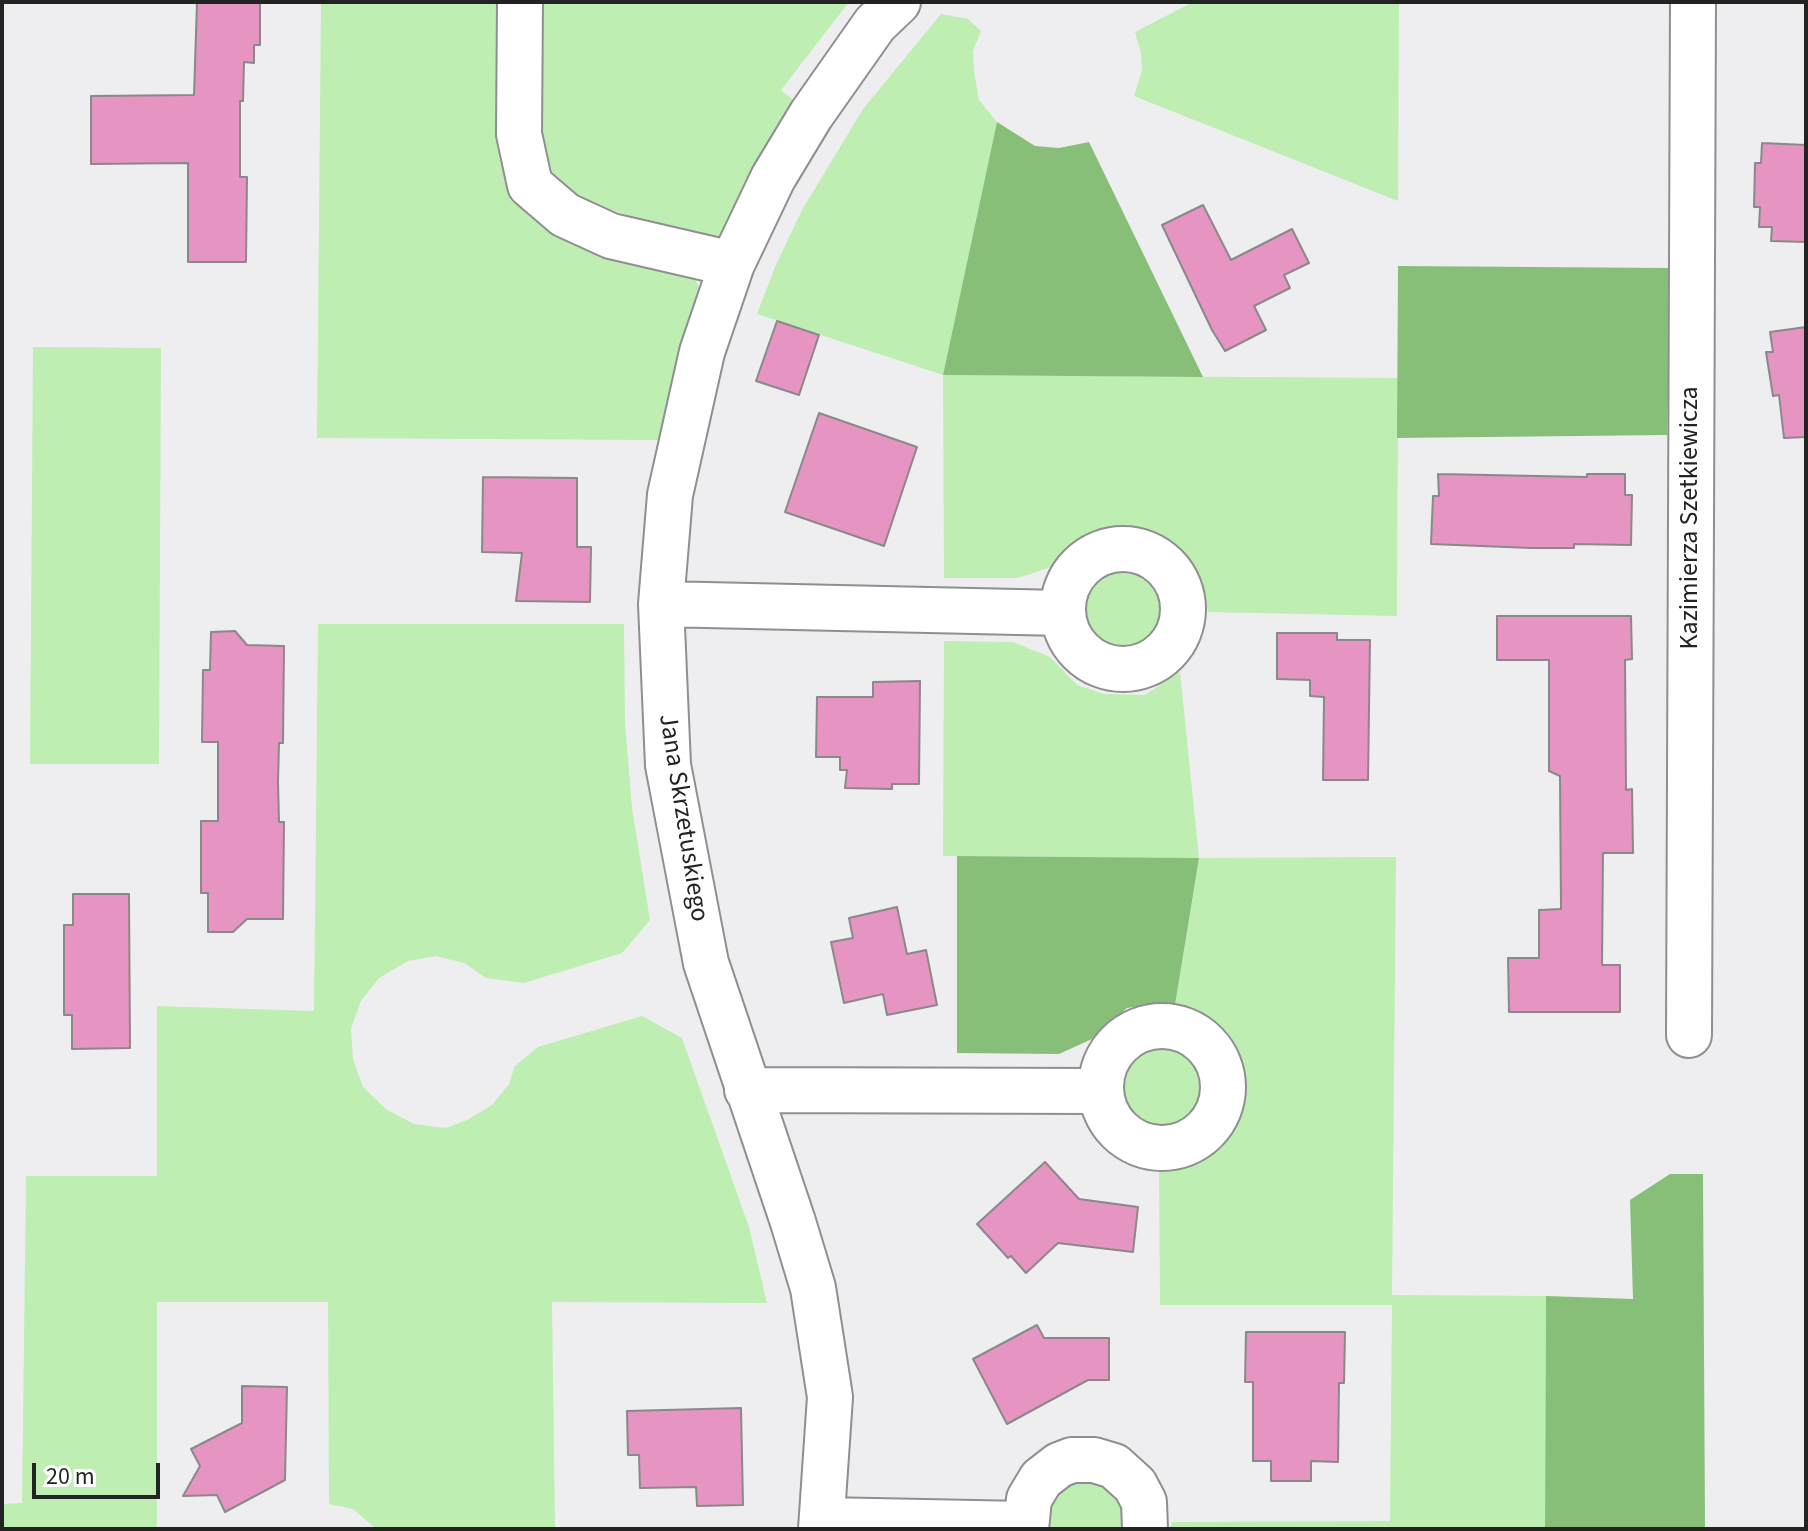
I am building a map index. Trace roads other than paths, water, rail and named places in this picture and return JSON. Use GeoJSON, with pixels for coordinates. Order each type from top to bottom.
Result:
{"type":"FeatureCollection","features":[{"type":"Feature","properties":{"kind":"street"},"geometry":{"type":"LineString","coordinates":[[520,2],[519,134],[530,185],[565,215],[611,236],[732,264]]}},
{"type":"Feature","properties":{"kind":"street","name":"Jana Skrzetuskiego"},"geometry":{"type":"LineString","coordinates":[[822,1524],[830,1397],[813,1288],[706,963],[668,765],[661,604],[670,495],[702,352],[732,264],[773,178],[811,115],[875,24],[898,2]]}},
{"type":"Feature","properties":{"kind":"street","name":"Kazimierza Szetkiewicza"},"geometry":{"type":"LineString","coordinates":[[1689,1035],[1693,2]]}},
{"type":"Feature","properties":{"kind":"street"},"geometry":{"type":"LineString","coordinates":[[661,604],[1062,613]]}},
{"type":"Feature","properties":{"kind":"street"},"geometry":{"type":"LineString","coordinates":[[747,1090],[1101,1091]]}},
{"type":"Feature","properties":{"kind":"street"},"geometry":{"type":"LineString","coordinates":[[822,1524],[1025,1527],[1029,1499],[1041,1479],[1059,1465],[1072,1460],[1094,1460],[1114,1466],[1135,1485],[1144,1502],[1145,1529]]}}]}
